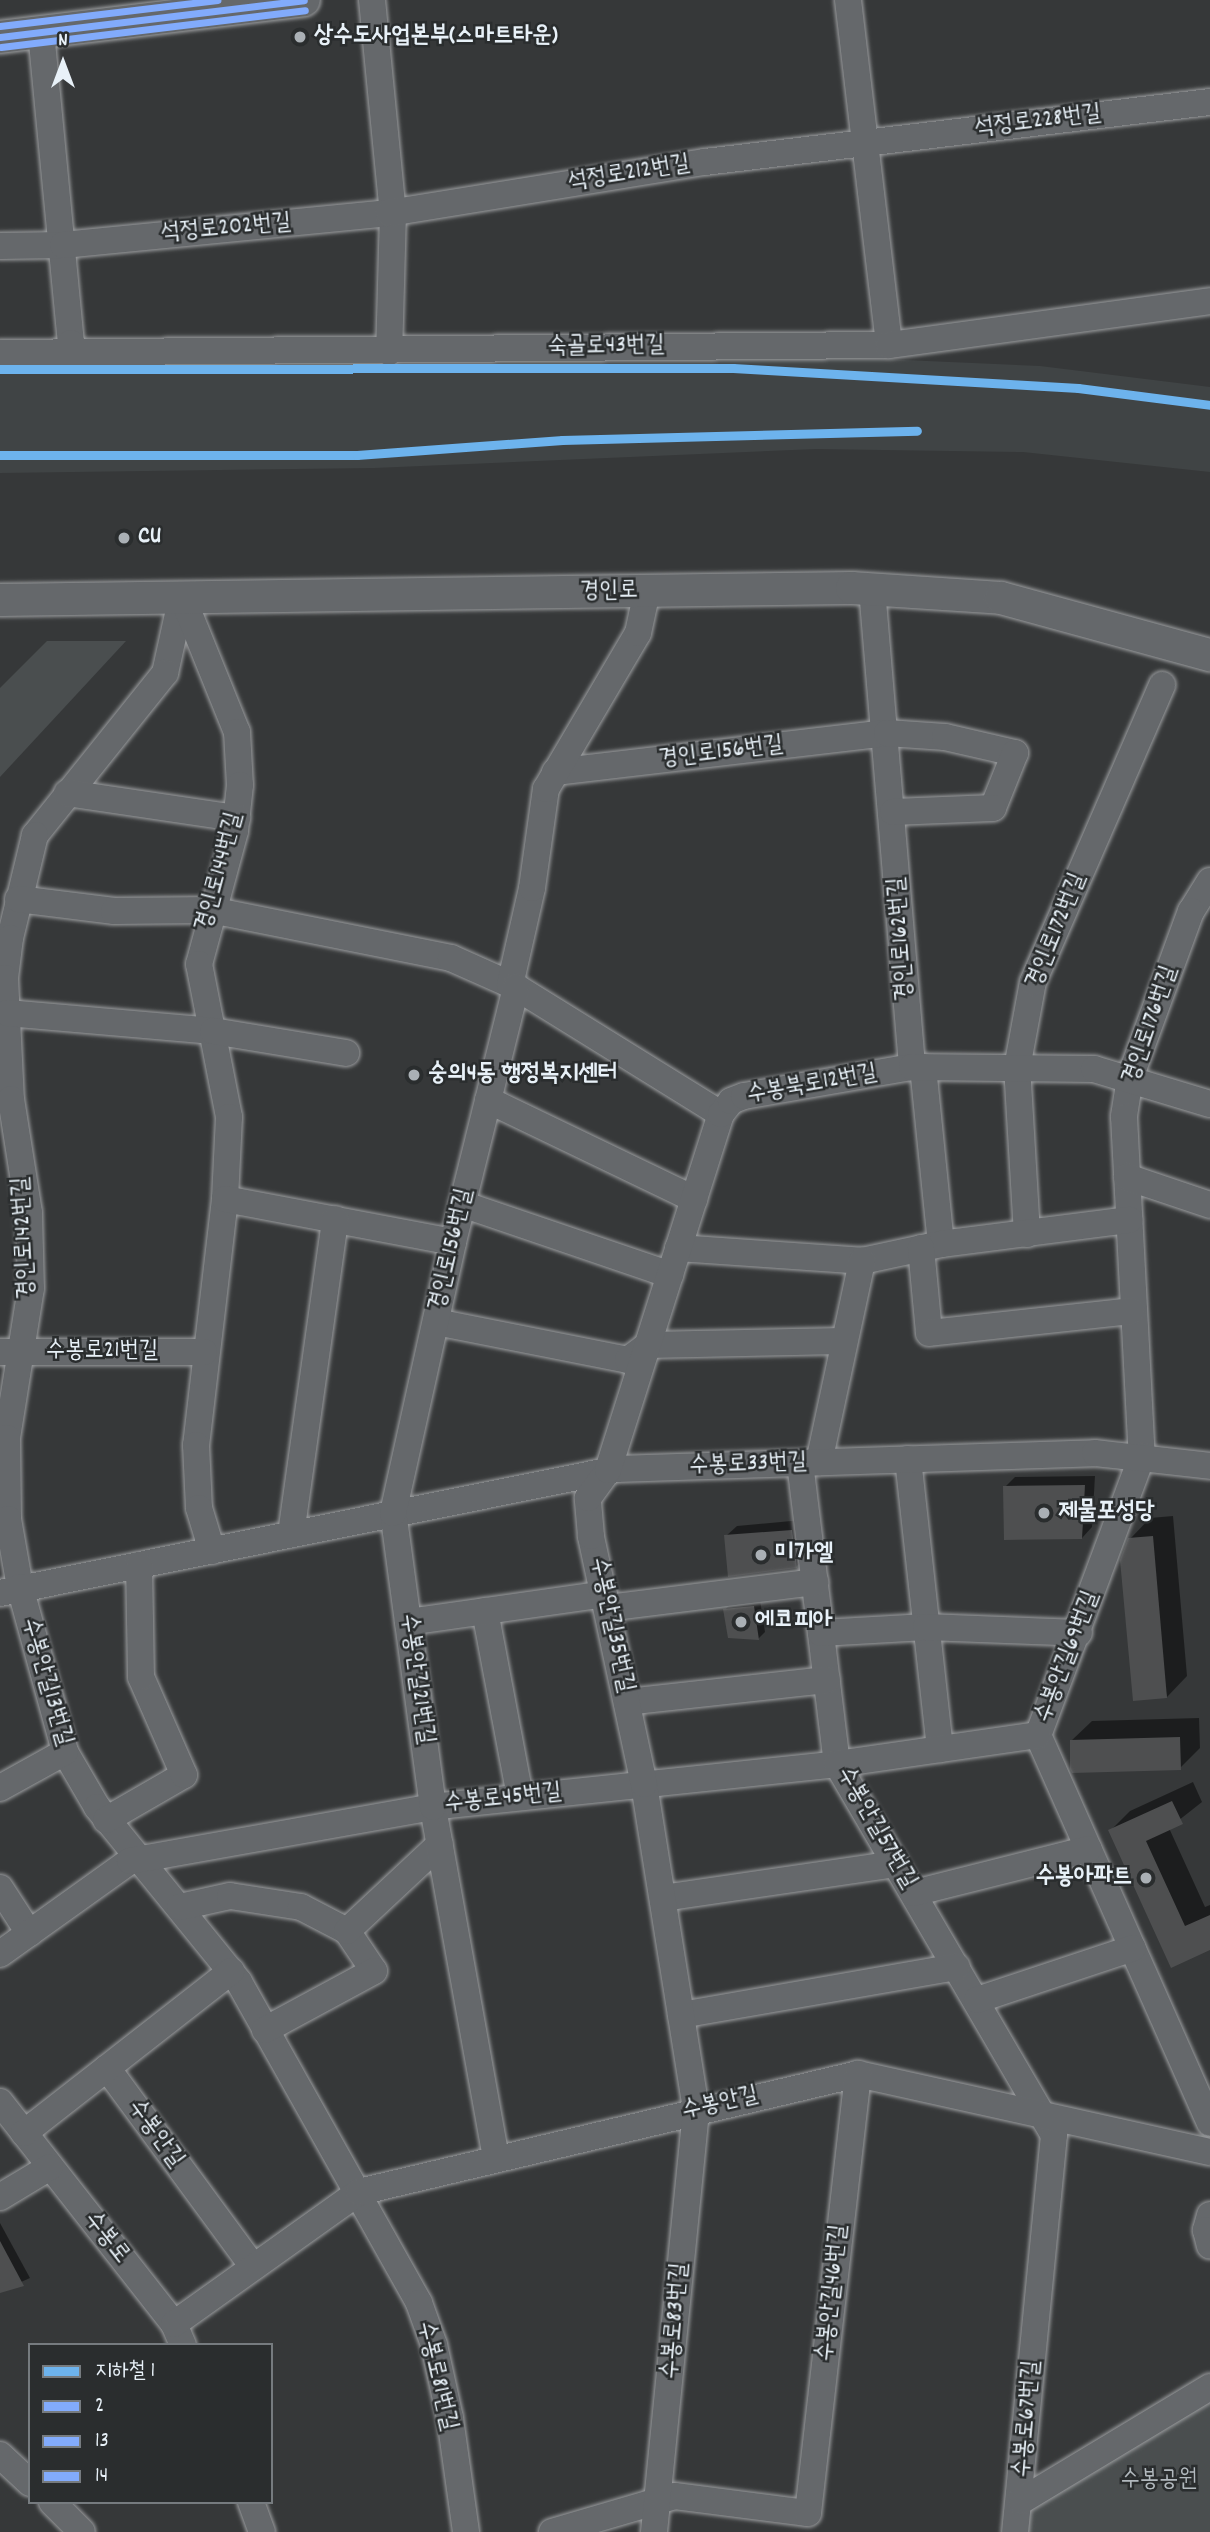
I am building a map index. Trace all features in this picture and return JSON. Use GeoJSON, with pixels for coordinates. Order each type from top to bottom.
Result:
{"type":"FeatureCollection","features":[{"type":"Feature","properties":{"kind":"main road"},"geometry":{"type":"LineString","coordinates":[[0,37],[304,0]]}},
{"type":"Feature","properties":{"kind":"main road","name":"경인로"},"geometry":{"type":"LineString","coordinates":[[0,600],[872,589],[1001,598],[1210,655]]}},
{"type":"Feature","properties":{"kind":"street"},"geometry":{"type":"LineString","coordinates":[[372,0],[391,213],[389,352]]}},
{"type":"Feature","properties":{"kind":"street"},"geometry":{"type":"LineString","coordinates":[[848,0],[889,345]]}},
{"type":"Feature","properties":{"kind":"street"},"geometry":{"type":"LineString","coordinates":[[41,32],[64,245],[71,343],[78,353]]}},
{"type":"Feature","properties":{"kind":"street","name":"석정로228번길"},"geometry":{"type":"LineString","coordinates":[[865,143],[1210,102]]}},
{"type":"Feature","properties":{"kind":"street","name":"석정로212번길"},"geometry":{"type":"LineString","coordinates":[[391,213],[705,162],[865,143]]}},
{"type":"Feature","properties":{"kind":"street","name":"석정로202번길"},"geometry":{"type":"LineString","coordinates":[[0,246],[64,245],[391,213]]}},
{"type":"Feature","properties":{"kind":"street","name":"숙골로43번길"},"geometry":{"type":"LineString","coordinates":[[0,353],[389,352],[889,345],[1210,301]]}},
{"type":"Feature","properties":{"kind":"street","name":"경인로162번길"},"geometry":{"type":"LineString","coordinates":[[872,589],[918,1066],[931,1246]]}},
{"type":"Feature","properties":{"kind":"street","name":"경인로156번길"},"geometry":{"type":"LineString","coordinates":[[393,1513],[513,986],[532,888],[546,789],[638,633],[647,591]]}},
{"type":"Feature","properties":{"kind":"street","name":"경인로142번길"},"geometry":{"type":"LineString","coordinates":[[10,1590],[3,1451],[12,1352],[31,1288],[29,1213],[11,1098],[6,965],[35,835],[165,673],[182,597]]}},
{"type":"Feature","properties":{"kind":"street","name":"경인로144번길"},"geometry":{"type":"LineString","coordinates":[[182,597],[237,732],[237,818],[199,964],[229,1117],[225,1199],[204,1352],[196,1481],[212,1551]]}},
{"type":"Feature","properties":{"kind":"street","name":"경인로172번길"},"geometry":{"type":"LineString","coordinates":[[1027,1234],[1017,1068],[1033,982],[1162,685]]}},
{"type":"Feature","properties":{"kind":"street"},"geometry":{"type":"LineString","coordinates":[[887,733],[945,737],[1015,753],[992,808],[893,812]]}},
{"type":"Feature","properties":{"kind":"street","name":"경인로156번길"},"geometry":{"type":"LineString","coordinates":[[555,772],[887,733]]}},
{"type":"Feature","properties":{"kind":"street"},"geometry":{"type":"LineString","coordinates":[[67,793],[237,818]]}},
{"type":"Feature","properties":{"kind":"street","name":"경인로176번길"},"geometry":{"type":"LineString","coordinates":[[1142,1456],[1132,1311],[1124,1117],[1130,1078],[1191,911],[1210,881]]}},
{"type":"Feature","properties":{"kind":"street"},"geometry":{"type":"LineString","coordinates":[[19,899],[114,911],[211,910]]}},
{"type":"Feature","properties":{"kind":"street","name":"수봉북로12번길"},"geometry":{"type":"LineString","coordinates":[[211,910],[286,928],[394,943],[451,958],[513,986],[721,1114],[731,1101],[744,1096],[918,1066],[1094,1069],[1210,1104]]}},
{"type":"Feature","properties":{"kind":"street"},"geometry":{"type":"LineString","coordinates":[[7,1013],[213,1031],[346,1053]]}},
{"type":"Feature","properties":{"kind":"street"},"geometry":{"type":"LineString","coordinates":[[488,1100],[694,1199]]}},
{"type":"Feature","properties":{"kind":"street","name":"수봉안길35번길"},"geometry":{"type":"LineString","coordinates":[[696,2109],[644,1784],[605,1601],[588,1498],[608,1470],[721,1114]]}},
{"type":"Feature","properties":{"kind":"street"},"geometry":{"type":"LineString","coordinates":[[1127,1177],[1210,1205]]}},
{"type":"Feature","properties":{"kind":"street"},"geometry":{"type":"LineString","coordinates":[[225,1199],[453,1242]]}},
{"type":"Feature","properties":{"kind":"street"},"geometry":{"type":"LineString","coordinates":[[463,1204],[670,1275]]}},
{"type":"Feature","properties":{"kind":"street"},"geometry":{"type":"LineString","coordinates":[[291,1534],[335,1219]]}},
{"type":"Feature","properties":{"kind":"street"},"geometry":{"type":"LineString","coordinates":[[678,1248],[862,1261],[931,1246],[1129,1220]]}},
{"type":"Feature","properties":{"kind":"street"},"geometry":{"type":"LineString","coordinates":[[931,1246],[929,1333],[1132,1311]]}},
{"type":"Feature","properties":{"kind":"street","name":"수봉안길57번길"},"geometry":{"type":"LineString","coordinates":[[862,1261],[810,1463],[815,1582],[837,1764],[1047,2118]]}},
{"type":"Feature","properties":{"kind":"street"},"geometry":{"type":"LineString","coordinates":[[436,1322],[628,1360],[648,1345],[842,1341]]}},
{"type":"Feature","properties":{"kind":"street","name":"수봉로21번길"},"geometry":{"type":"LineString","coordinates":[[12,1352],[204,1352]]}},
{"type":"Feature","properties":{"kind":"street","name":"수봉로33번길"},"geometry":{"type":"LineString","coordinates":[[10,1590],[608,1470],[1095,1453],[1142,1456],[1210,1466]]}},
{"type":"Feature","properties":{"kind":"street","name":"수봉안길69번길"},"geometry":{"type":"LineString","coordinates":[[1142,1456],[1079,1633],[1038,1735],[1210,2123]]}},
{"type":"Feature","properties":{"kind":"street"},"geometry":{"type":"LineString","coordinates":[[908,1459],[940,1749]]}},
{"type":"Feature","properties":{"kind":"street","name":"수봉안길21번길"},"geometry":{"type":"LineString","coordinates":[[393,1513],[433,1807],[496,2158]]}},
{"type":"Feature","properties":{"kind":"street"},"geometry":{"type":"LineString","coordinates":[[106,1820],[184,1775],[141,1678],[139,1564]]}},
{"type":"Feature","properties":{"kind":"street"},"geometry":{"type":"LineString","coordinates":[[408,1622],[485,1611],[815,1582]]}},
{"type":"Feature","properties":{"kind":"street","name":"수봉안길13번길"},"geometry":{"type":"LineString","coordinates":[[10,1590],[65,1752],[106,1820],[232,1971],[359,2192]]}},
{"type":"Feature","properties":{"kind":"street"},"geometry":{"type":"LineString","coordinates":[[485,1611],[520,1797]]}},
{"type":"Feature","properties":{"kind":"street"},"geometry":{"type":"LineString","coordinates":[[821,1633],[926,1627],[1079,1633]]}},
{"type":"Feature","properties":{"kind":"street"},"geometry":{"type":"LineString","coordinates":[[627,1702],[827,1680]]}},
{"type":"Feature","properties":{"kind":"street","name":"수봉로45번길"},"geometry":{"type":"LineString","coordinates":[[0,1954],[137,1859],[433,1807],[837,1764],[1038,1735]]}},
{"type":"Feature","properties":{"kind":"street"},"geometry":{"type":"LineString","coordinates":[[0,1788],[65,1752]]}},
{"type":"Feature","properties":{"kind":"street"},"geometry":{"type":"LineString","coordinates":[[347,1931],[440,1844]]}},
{"type":"Feature","properties":{"kind":"street"},"geometry":{"type":"LineString","coordinates":[[914,1893],[1089,1849]]}},
{"type":"Feature","properties":{"kind":"street"},"geometry":{"type":"LineString","coordinates":[[663,1898],[896,1864]]}},
{"type":"Feature","properties":{"kind":"street"},"geometry":{"type":"LineString","coordinates":[[0,1888],[29,1933]]}},
{"type":"Feature","properties":{"kind":"street"},"geometry":{"type":"LineString","coordinates":[[180,1907],[230,1896],[259,1898],[300,1907],[347,1931],[374,1971],[265,2030]]}},
{"type":"Feature","properties":{"kind":"street"},"geometry":{"type":"LineString","coordinates":[[977,2000],[1133,1948]]}},
{"type":"Feature","properties":{"kind":"street"},"geometry":{"type":"LineString","coordinates":[[681,2015],[957,1967]]}},
{"type":"Feature","properties":{"kind":"street"},"geometry":{"type":"LineString","coordinates":[[24,2133],[232,1971]]}},
{"type":"Feature","properties":{"kind":"street","name":"수봉안길"},"geometry":{"type":"LineString","coordinates":[[107,2068],[253,2267]]}},
{"type":"Feature","properties":{"kind":"street","name":"수봉안길"},"geometry":{"type":"LineString","coordinates":[[178,2334],[253,2267],[359,2192],[696,2109],[858,2074],[1210,2152]]}},
{"type":"Feature","properties":{"kind":"street","name":"수봉안길46번길"},"geometry":{"type":"LineString","coordinates":[[659,2499],[676,2496],[808,2512],[858,2074]]}},
{"type":"Feature","properties":{"kind":"street","name":"수봉로"},"geometry":{"type":"LineString","coordinates":[[0,2102],[178,2334]]}},
{"type":"Feature","properties":{"kind":"street","name":"수봉로83번길"},"geometry":{"type":"LineString","coordinates":[[654,2532],[696,2109]]}},
{"type":"Feature","properties":{"kind":"street","name":"수봉로67번길"},"geometry":{"type":"LineString","coordinates":[[1021,2501],[1054,2155],[1054,2134],[1047,2118]]}},
{"type":"Feature","properties":{"kind":"street"},"geometry":{"type":"LineString","coordinates":[[0,2197],[50,2166]]}},
{"type":"Feature","properties":{"kind":"street","name":"수봉로81번길"},"geometry":{"type":"LineString","coordinates":[[359,2192],[397,2258],[434,2345],[466,2532]]}},
{"type":"Feature","properties":{"kind":"street"},"geometry":{"type":"LineString","coordinates":[[1210,2215],[1206,2230],[1210,2246]]}},
{"type":"Feature","properties":{"kind":"street","name":"수봉로67번길"},"geometry":{"type":"LineString","coordinates":[[1021,2501],[1210,2387]]}},
{"type":"Feature","properties":{"kind":"street"},"geometry":{"type":"LineString","coordinates":[[0,2455],[28,2481]]}},
{"type":"Feature","properties":{"kind":"street"},"geometry":{"type":"LineString","coordinates":[[552,2532],[659,2499]]}},
{"type":"Feature","properties":{"kind":"street"},"geometry":{"type":"LineString","coordinates":[[1016,2532],[1021,2501]]}},
{"type":"Feature","properties":{"kind":"street"},"geometry":{"type":"LineString","coordinates":[[54,2504],[82,2532]]}},
{"type":"Feature","properties":{"kind":"street"},"geometry":{"type":"LineString","coordinates":[[252,2504],[262,2532]]}},
{"type":"Feature","properties":{"kind":"shaded area"},"geometry":{"type":"Polygon","coordinates":[[[700,351],[1040,366],[1210,387],[1210,472],[1023,452],[816,449],[374,468],[0,473],[0,353],[700,351]]]}},
{"type":"Feature","properties":{"kind":"green space"},"geometry":{"type":"Polygon","coordinates":[[[47,641],[126,641],[0,777],[0,688],[47,641]]]}},
{"type":"Feature","properties":{"kind":"green space","name":"수봉공원"},"geometry":{"type":"Polygon","coordinates":[[[1210,2396],[1210,2532],[1017,2532],[1021,2501],[1210,2396]]]}},
{"type":"Feature","properties":{"kind":"building","name":"제물포성당"},"geometry":{"type":"Polygon","coordinates":[[[1085,1485],[1082,1539],[1004,1540],[1003,1486],[1085,1485]]]}},
{"type":"Feature","properties":{"kind":"building","name":"미가엘"},"geometry":{"type":"Polygon","coordinates":[[[792,1530],[797,1568],[728,1577],[724,1535],[792,1530]]]}},
{"type":"Feature","properties":{"kind":"building"},"geometry":{"type":"Polygon","coordinates":[[[1153,1536],[1167,1698],[1133,1701],[1120,1560],[1128,1538],[1153,1536]]]}},
{"type":"Feature","properties":{"kind":"building","name":"에코피아"},"geometry":{"type":"Polygon","coordinates":[[[754,1606],[759,1640],[728,1638],[723,1609],[754,1606]]]}},
{"type":"Feature","properties":{"kind":"building"},"geometry":{"type":"Polygon","coordinates":[[[1180,1737],[1181,1770],[1072,1773],[1070,1769],[1070,1740],[1180,1737]]]}},
{"type":"Feature","properties":{"kind":"building","name":"수봉아파트"},"geometry":{"type":"Polygon","coordinates":[[[1172,1801],[1183,1824],[1146,1841],[1185,1926],[1210,1915],[1210,1950],[1171,1968],[1108,1830],[1172,1801]]]}},
{"type":"Feature","properties":{"kind":"building"},"geometry":{"type":"Polygon","coordinates":[[[0,2241],[24,2286],[0,2293],[0,2241]]]}},
{"type":"Feature","properties":{"kind":"metro line","name":"1"},"geometry":{"type":"LineString","coordinates":[[0,369],[733,368],[1078,388],[1210,405]]}},
{"type":"Feature","properties":{"kind":"metro line","name":"1"},"geometry":{"type":"LineString","coordinates":[[0,455],[357,455],[562,440],[917,431]]}},
{"type":"Feature","properties":{"kind":"transit line","name":"14"},"geometry":{"type":"LineString","coordinates":[[0,26],[217,0]]}},
{"type":"Feature","properties":{"kind":"transit line","name":"2"},"geometry":{"type":"LineString","coordinates":[[0,37],[304,0]]}},
{"type":"Feature","properties":{"kind":"transit line","name":"13"},"geometry":{"type":"LineString","coordinates":[[1,47],[305,10]]}},
{"type":"Feature","properties":{"kind":"place","name":"상수도사업본부(스마트타운)"},"geometry":{"type":"Point","coordinates":[300,37]}},
{"type":"Feature","properties":{"kind":"place","name":"CU"},"geometry":{"type":"Point","coordinates":[124,538]}},
{"type":"Feature","properties":{"kind":"place","name":"숭의4동 행정복지센터"},"geometry":{"type":"Point","coordinates":[414,1075]}},
{"type":"Feature","properties":{"kind":"place","name":"제물포성당"},"geometry":{"type":"Point","coordinates":[1044,1513]}},
{"type":"Feature","properties":{"kind":"place","name":"미가엘"},"geometry":{"type":"Point","coordinates":[761,1555]}},
{"type":"Feature","properties":{"kind":"place","name":"에코피아"},"geometry":{"type":"Point","coordinates":[741,1622]}},
{"type":"Feature","properties":{"kind":"place","name":"수봉아파트"},"geometry":{"type":"Point","coordinates":[1146,1878]}}]}
